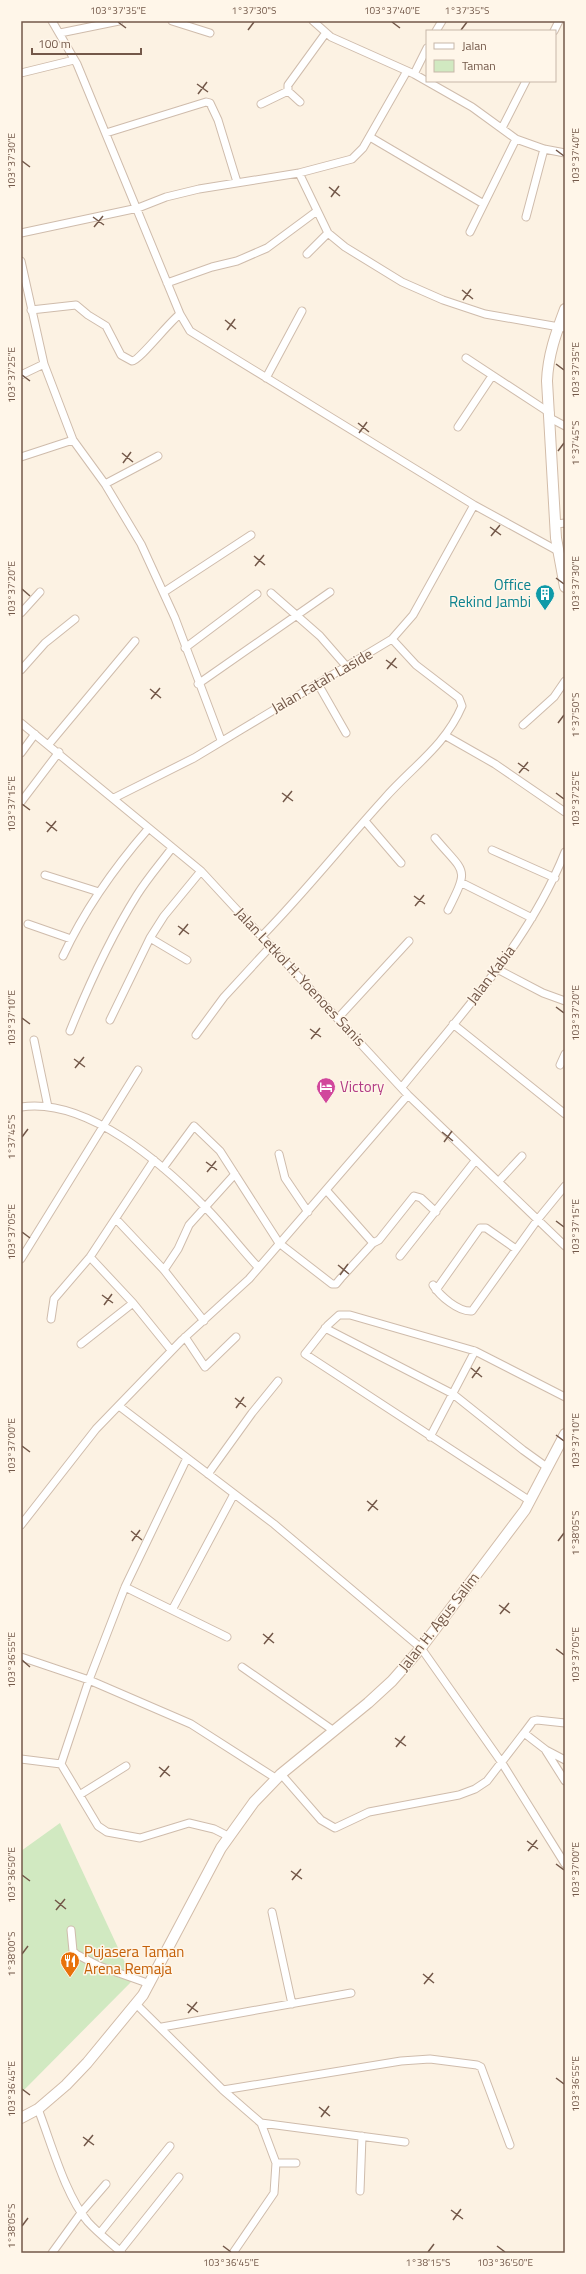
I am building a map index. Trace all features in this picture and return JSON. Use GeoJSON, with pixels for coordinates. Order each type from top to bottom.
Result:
{"type":"FeatureCollection","features":[{"type":"Feature","properties":{"kind":"main road"},"geometry":{"type":"LineString","coordinates":[[565,309],[562,328],[548,364],[550,416],[560,524],[558,551],[565,587]]}},
{"type":"Feature","properties":{"kind":"main road","name":"Jalan H. Agus Salim"},"geometry":{"type":"LineString","coordinates":[[21,2118],[38,2108],[66,2085],[87,2063],[136,2004],[150,1984],[228,1836],[254,1802],[279,1776],[392,1681],[421,1648],[530,1501],[565,1434]]}},
{"type":"Feature","properties":{"kind":"street"},"geometry":{"type":"LineString","coordinates":[[52,21],[74,60],[138,208],[180,314],[190,331],[474,505],[558,551]]}},
{"type":"Feature","properties":{"kind":"street"},"geometry":{"type":"LineString","coordinates":[[60,33],[119,21]]}},
{"type":"Feature","properties":{"kind":"street"},"geometry":{"type":"LineString","coordinates":[[172,21],[210,33]]}},
{"type":"Feature","properties":{"kind":"street"},"geometry":{"type":"LineString","coordinates":[[313,21],[325,34],[411,73],[426,81]]}},
{"type":"Feature","properties":{"kind":"street"},"geometry":{"type":"LineString","coordinates":[[437,30],[442,21]]}},
{"type":"Feature","properties":{"kind":"street"},"geometry":{"type":"LineString","coordinates":[[554,30],[559,21]]}},
{"type":"Feature","properties":{"kind":"street"},"geometry":{"type":"LineString","coordinates":[[300,102],[288,91],[290,79],[325,34]]}},
{"type":"Feature","properties":{"kind":"street"},"geometry":{"type":"LineString","coordinates":[[21,234],[138,208],[179,194],[237,182],[299,173],[352,160],[358,155],[426,50]]}},
{"type":"Feature","properties":{"kind":"street"},"geometry":{"type":"LineString","coordinates":[[21,73],[74,60]]}},
{"type":"Feature","properties":{"kind":"street"},"geometry":{"type":"LineString","coordinates":[[427,82],[472,107],[516,139],[544,149],[565,153]]}},
{"type":"Feature","properties":{"kind":"street"},"geometry":{"type":"LineString","coordinates":[[502,128],[525,82]]}},
{"type":"Feature","properties":{"kind":"street"},"geometry":{"type":"LineString","coordinates":[[261,104],[288,91]]}},
{"type":"Feature","properties":{"kind":"street"},"geometry":{"type":"LineString","coordinates":[[106,133],[206,102],[210,103],[218,120],[237,182]]}},
{"type":"Feature","properties":{"kind":"street"},"geometry":{"type":"LineString","coordinates":[[370,137],[482,203]]}},
{"type":"Feature","properties":{"kind":"street"},"geometry":{"type":"LineString","coordinates":[[470,232],[482,203],[516,139]]}},
{"type":"Feature","properties":{"kind":"street"},"geometry":{"type":"LineString","coordinates":[[526,218],[544,149]]}},
{"type":"Feature","properties":{"kind":"street"},"geometry":{"type":"LineString","coordinates":[[299,173],[328,233],[345,247],[402,282],[442,300],[485,314],[562,328]]}},
{"type":"Feature","properties":{"kind":"street"},"geometry":{"type":"LineString","coordinates":[[167,283],[212,267],[237,261],[267,248],[317,211]]}},
{"type":"Feature","properties":{"kind":"street"},"geometry":{"type":"LineString","coordinates":[[307,254],[328,233]]}},
{"type":"Feature","properties":{"kind":"street"},"geometry":{"type":"LineString","coordinates":[[21,261],[44,364],[73,440],[105,484],[141,544],[164,592],[198,684],[221,740]]}},
{"type":"Feature","properties":{"kind":"street"},"geometry":{"type":"LineString","coordinates":[[31,310],[76,305],[88,315],[106,326],[121,355],[132,361],[141,357],[164,329],[180,314]]}},
{"type":"Feature","properties":{"kind":"street"},"geometry":{"type":"LineString","coordinates":[[266,378],[302,311]]}},
{"type":"Feature","properties":{"kind":"street"},"geometry":{"type":"LineString","coordinates":[[466,358],[565,426]]}},
{"type":"Feature","properties":{"kind":"street"},"geometry":{"type":"LineString","coordinates":[[21,375],[44,364]]}},
{"type":"Feature","properties":{"kind":"street"},"geometry":{"type":"LineString","coordinates":[[458,427],[492,376]]}},
{"type":"Feature","properties":{"kind":"street"},"geometry":{"type":"LineString","coordinates":[[21,457],[73,440]]}},
{"type":"Feature","properties":{"kind":"street"},"geometry":{"type":"LineString","coordinates":[[105,484],[158,456]]}},
{"type":"Feature","properties":{"kind":"street","name":"Jalan Fatah Laside"},"geometry":{"type":"LineString","coordinates":[[114,798],[194,758],[221,740],[392,639],[413,615],[474,505]]}},
{"type":"Feature","properties":{"kind":"street"},"geometry":{"type":"LineString","coordinates":[[164,592],[251,535]]}},
{"type":"Feature","properties":{"kind":"street"},"geometry":{"type":"LineString","coordinates":[[21,613],[40,592]]}},
{"type":"Feature","properties":{"kind":"street"},"geometry":{"type":"LineString","coordinates":[[198,684],[298,616],[330,592]]}},
{"type":"Feature","properties":{"kind":"street"},"geometry":{"type":"LineString","coordinates":[[272,593],[320,636],[346,667]]}},
{"type":"Feature","properties":{"kind":"street"},"geometry":{"type":"LineString","coordinates":[[185,648],[257,594]]}},
{"type":"Feature","properties":{"kind":"street"},"geometry":{"type":"LineString","coordinates":[[21,670],[45,643],[75,619]]}},
{"type":"Feature","properties":{"kind":"street"},"geometry":{"type":"LineString","coordinates":[[262,936],[394,788],[446,736],[459,714],[462,702],[416,665],[392,639]]}},
{"type":"Feature","properties":{"kind":"street"},"geometry":{"type":"LineString","coordinates":[[49,744],[135,641]]}},
{"type":"Feature","properties":{"kind":"street"},"geometry":{"type":"LineString","coordinates":[[523,726],[554,697],[565,681]]}},
{"type":"Feature","properties":{"kind":"street"},"geometry":{"type":"LineString","coordinates":[[318,684],[346,733]]}},
{"type":"Feature","properties":{"kind":"street","name":"Jalan Letkol H. Yoenoes Sanis"},"geometry":{"type":"LineString","coordinates":[[21,723],[59,752],[148,829],[201,871],[408,1095],[475,1162],[498,1181],[565,1246]]}},
{"type":"Feature","properties":{"kind":"street"},"geometry":{"type":"LineString","coordinates":[[21,753],[35,734]]}},
{"type":"Feature","properties":{"kind":"street"},"geometry":{"type":"LineString","coordinates":[[446,736],[495,764],[565,812]]}},
{"type":"Feature","properties":{"kind":"street"},"geometry":{"type":"LineString","coordinates":[[21,802],[59,752]]}},
{"type":"Feature","properties":{"kind":"street"},"geometry":{"type":"LineString","coordinates":[[365,821],[401,863]]}},
{"type":"Feature","properties":{"kind":"street"},"geometry":{"type":"LineString","coordinates":[[63,956],[80,919],[148,829]]}},
{"type":"Feature","properties":{"kind":"street"},"geometry":{"type":"LineString","coordinates":[[435,838],[461,868],[463,875],[462,883],[448,910]]}},
{"type":"Feature","properties":{"kind":"street"},"geometry":{"type":"LineString","coordinates":[[70,1031],[87,990],[115,933],[137,894],[172,848]]}},
{"type":"Feature","properties":{"kind":"street"},"geometry":{"type":"LineString","coordinates":[[492,850],[555,878]]}},
{"type":"Feature","properties":{"kind":"street","name":"Jalan Kabia"},"geometry":{"type":"LineString","coordinates":[[402,1087],[499,970],[555,878],[565,852]]}},
{"type":"Feature","properties":{"kind":"street"},"geometry":{"type":"LineString","coordinates":[[110,1020],[150,938],[164,916],[201,871]]}},
{"type":"Feature","properties":{"kind":"street"},"geometry":{"type":"LineString","coordinates":[[45,875],[99,892]]}},
{"type":"Feature","properties":{"kind":"street"},"geometry":{"type":"LineString","coordinates":[[462,883],[532,918]]}},
{"type":"Feature","properties":{"kind":"street"},"geometry":{"type":"LineString","coordinates":[[28,924],[71,939]]}},
{"type":"Feature","properties":{"kind":"street"},"geometry":{"type":"LineString","coordinates":[[150,938],[187,960]]}},
{"type":"Feature","properties":{"kind":"street"},"geometry":{"type":"LineString","coordinates":[[338,1018],[409,941]]}},
{"type":"Feature","properties":{"kind":"street"},"geometry":{"type":"LineString","coordinates":[[196,1035],[224,997],[270,946]]}},
{"type":"Feature","properties":{"kind":"street"},"geometry":{"type":"LineString","coordinates":[[499,970],[543,993],[565,1001]]}},
{"type":"Feature","properties":{"kind":"street"},"geometry":{"type":"LineString","coordinates":[[453,1024],[565,1114]]}},
{"type":"Feature","properties":{"kind":"street"},"geometry":{"type":"LineString","coordinates":[[34,1040],[48,1107]]}},
{"type":"Feature","properties":{"kind":"street"},"geometry":{"type":"LineString","coordinates":[[560,1065],[565,1054]]}},
{"type":"Feature","properties":{"kind":"street"},"geometry":{"type":"LineString","coordinates":[[21,1259],[138,1070]]}},
{"type":"Feature","properties":{"kind":"street"},"geometry":{"type":"LineString","coordinates":[[21,1525],[96,1429],[171,1350],[249,1278],[327,1191],[408,1095]]}},
{"type":"Feature","properties":{"kind":"street"},"geometry":{"type":"LineString","coordinates":[[21,1107],[48,1107],[69,1112],[104,1127],[154,1160],[206,1208],[258,1267]]}},
{"type":"Feature","properties":{"kind":"street"},"geometry":{"type":"LineString","coordinates":[[163,1168],[194,1126],[220,1152],[279,1243],[332,1284],[336,1284],[373,1243],[379,1240],[414,1196],[421,1198],[436,1212]]}},
{"type":"Feature","properties":{"kind":"street"},"geometry":{"type":"LineString","coordinates":[[279,1154],[285,1178],[308,1212]]}},
{"type":"Feature","properties":{"kind":"street"},"geometry":{"type":"LineString","coordinates":[[498,1181],[522,1156]]}},
{"type":"Feature","properties":{"kind":"street"},"geometry":{"type":"LineString","coordinates":[[51,1319],[54,1299],[90,1257],[154,1160]]}},
{"type":"Feature","properties":{"kind":"street"},"geometry":{"type":"LineString","coordinates":[[400,1256],[475,1162]]}},
{"type":"Feature","properties":{"kind":"street"},"geometry":{"type":"LineString","coordinates":[[164,1270],[178,1249],[189,1225],[206,1208],[235,1174]]}},
{"type":"Feature","properties":{"kind":"street"},"geometry":{"type":"LineString","coordinates":[[516,1249],[486,1228],[480,1228],[435,1288],[454,1304],[466,1311],[472,1311],[538,1219],[565,1186]]}},
{"type":"Feature","properties":{"kind":"street"},"geometry":{"type":"LineString","coordinates":[[327,1191],[373,1243]]}},
{"type":"Feature","properties":{"kind":"street"},"geometry":{"type":"LineString","coordinates":[[116,1219],[164,1270],[204,1320]]}},
{"type":"Feature","properties":{"kind":"street"},"geometry":{"type":"LineString","coordinates":[[90,1257],[133,1304],[171,1350]]}},
{"type":"Feature","properties":{"kind":"street"},"geometry":{"type":"LineString","coordinates":[[80,1344],[133,1304]]}},
{"type":"Feature","properties":{"kind":"street"},"geometry":{"type":"LineString","coordinates":[[530,1501],[305,1354],[325,1328],[339,1315],[350,1315],[475,1351],[565,1396]]}},
{"type":"Feature","properties":{"kind":"street"},"geometry":{"type":"LineString","coordinates":[[325,1328],[452,1394],[522,1450],[548,1468]]}},
{"type":"Feature","properties":{"kind":"street"},"geometry":{"type":"LineString","coordinates":[[185,1337],[204,1367],[236,1337]]}},
{"type":"Feature","properties":{"kind":"street"},"geometry":{"type":"LineString","coordinates":[[430,1437],[475,1351]]}},
{"type":"Feature","properties":{"kind":"street"},"geometry":{"type":"LineString","coordinates":[[208,1474],[252,1413],[278,1381]]}},
{"type":"Feature","properties":{"kind":"street"},"geometry":{"type":"LineString","coordinates":[[119,1406],[274,1524],[421,1648],[502,1763],[565,1864]]}},
{"type":"Feature","properties":{"kind":"street"},"geometry":{"type":"LineString","coordinates":[[61,1764],[89,1680],[125,1587],[188,1458]]}},
{"type":"Feature","properties":{"kind":"street"},"geometry":{"type":"LineString","coordinates":[[172,1610],[234,1494]]}},
{"type":"Feature","properties":{"kind":"street"},"geometry":{"type":"LineString","coordinates":[[125,1587],[227,1637]]}},
{"type":"Feature","properties":{"kind":"street"},"geometry":{"type":"LineString","coordinates":[[21,1657],[89,1680],[191,1724],[279,1776],[321,1820],[335,1828],[369,1812],[459,1795],[475,1789],[487,1781],[533,1721],[537,1720],[565,1723]]}},
{"type":"Feature","properties":{"kind":"street"},"geometry":{"type":"LineString","coordinates":[[242,1667],[334,1731]]}},
{"type":"Feature","properties":{"kind":"street"},"geometry":{"type":"LineString","coordinates":[[524,1733],[546,1750],[565,1760]]}},
{"type":"Feature","properties":{"kind":"street"},"geometry":{"type":"LineString","coordinates":[[546,1750],[565,1781]]}},
{"type":"Feature","properties":{"kind":"street"},"geometry":{"type":"LineString","coordinates":[[21,1759],[61,1764],[81,1794],[98,1826],[107,1832],[140,1838],[189,1823],[214,1829],[228,1836]]}},
{"type":"Feature","properties":{"kind":"street"},"geometry":{"type":"LineString","coordinates":[[81,1794],[126,1766]]}},
{"type":"Feature","properties":{"kind":"street"},"geometry":{"type":"LineString","coordinates":[[272,1912],[292,2004]]}},
{"type":"Feature","properties":{"kind":"street"},"geometry":{"type":"LineString","coordinates":[[71,1930],[73,1951],[76,1954],[99,1966],[150,1984]]}},
{"type":"Feature","properties":{"kind":"street"},"geometry":{"type":"LineString","coordinates":[[162,2027],[351,1993]]}},
{"type":"Feature","properties":{"kind":"street"},"geometry":{"type":"LineString","coordinates":[[136,2004],[162,2027],[223,2090],[261,2123],[276,2163],[274,2193],[233,2253]]}},
{"type":"Feature","properties":{"kind":"street"},"geometry":{"type":"LineString","coordinates":[[223,2090],[401,2061],[430,2059],[473,2064],[481,2067],[510,2145]]}},
{"type":"Feature","properties":{"kind":"street"},"geometry":{"type":"LineString","coordinates":[[38,2108],[71,2195],[81,2213],[100,2234],[121,2252],[179,2177]]}},
{"type":"Feature","properties":{"kind":"street"},"geometry":{"type":"LineString","coordinates":[[261,2123],[405,2142]]}},
{"type":"Feature","properties":{"kind":"street"},"geometry":{"type":"LineString","coordinates":[[360,2191],[362,2136]]}},
{"type":"Feature","properties":{"kind":"street"},"geometry":{"type":"LineString","coordinates":[[100,2234],[170,2146]]}},
{"type":"Feature","properties":{"kind":"street"},"geometry":{"type":"LineString","coordinates":[[276,2163],[296,2164]]}},
{"type":"Feature","properties":{"kind":"street"},"geometry":{"type":"LineString","coordinates":[[52,2253],[81,2213],[106,2184]]}},
{"type":"Feature","properties":{"kind":"green space"},"geometry":{"type":"Polygon","coordinates":[[[60,1823],[133,1980],[21,2093],[21,1851],[60,1823]]]}},
{"type":"Feature","properties":{"kind":"place","name":"Office Rekind Jambi"},"geometry":{"type":"Point","coordinates":[545,611]}},
{"type":"Feature","properties":{"kind":"place","name":"Victory"},"geometry":{"type":"Point","coordinates":[326,1104]}},
{"type":"Feature","properties":{"kind":"place","name":"Pujasera Taman Arena Remaja"},"geometry":{"type":"Point","coordinates":[70,1978]}}]}
